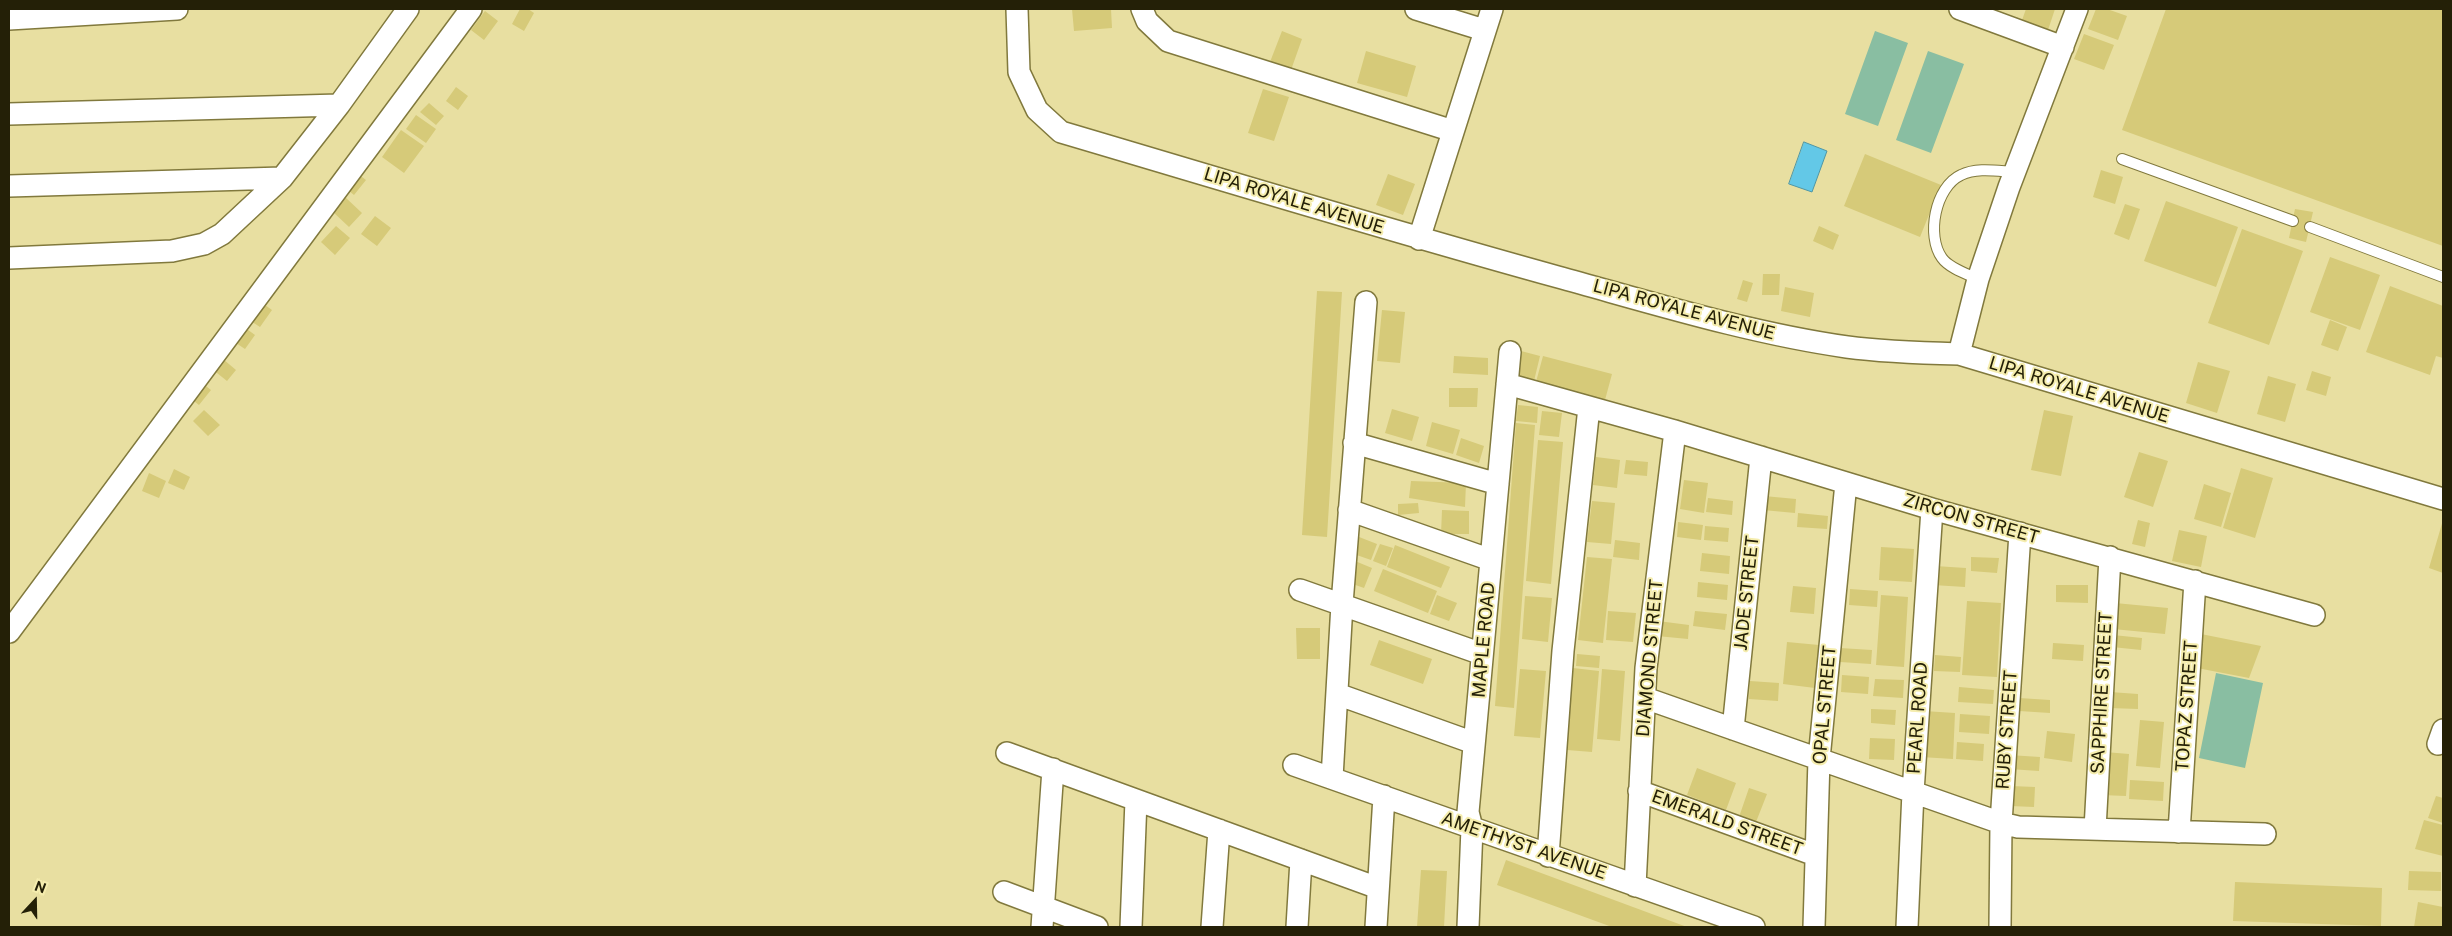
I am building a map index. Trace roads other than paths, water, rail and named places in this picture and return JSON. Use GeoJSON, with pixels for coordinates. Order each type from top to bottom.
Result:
{"type":"FeatureCollection","features":[{"type":"Feature","properties":{"kind":"street"},"geometry":{"type":"LineString","coordinates":[[9,19],[177,9]]}},
{"type":"Feature","properties":{"kind":"street"},"geometry":{"type":"LineString","coordinates":[[9,258],[172,252],[204,244],[222,234],[282,178],[339,105],[408,9]]}},
{"type":"Feature","properties":{"kind":"street"},"geometry":{"type":"LineString","coordinates":[[9,632],[471,9]]}},
{"type":"Feature","properties":{"kind":"street","name":"LIPA ROYALE AVENUE"},"geometry":{"type":"LineString","coordinates":[[1018,9],[1019,72],[1037,110],[1061,132],[1419,239],[1778,335],[1896,353],[1958,354],[2443,499]]}},
{"type":"Feature","properties":{"kind":"street"},"geometry":{"type":"LineString","coordinates":[[1142,9],[1146,20],[1168,41],[1453,131]]}},
{"type":"Feature","properties":{"kind":"street"},"geometry":{"type":"LineString","coordinates":[[1416,9],[1484,30]]}},
{"type":"Feature","properties":{"kind":"street"},"geometry":{"type":"LineString","coordinates":[[1419,239],[1492,9]]}},
{"type":"Feature","properties":{"kind":"street"},"geometry":{"type":"LineString","coordinates":[[1960,9],[2063,47]]}},
{"type":"Feature","properties":{"kind":"street"},"geometry":{"type":"LineString","coordinates":[[1958,354],[1978,279],[2014,172],[2077,9]]}},
{"type":"Feature","properties":{"kind":"street"},"geometry":{"type":"LineString","coordinates":[[9,114],[339,105]]}},
{"type":"Feature","properties":{"kind":"street"},"geometry":{"type":"LineString","coordinates":[[9,186],[282,178]]}},
{"type":"Feature","properties":{"kind":"street"},"geometry":{"type":"LineString","coordinates":[[1332,778],[1342,604],[1366,302]]}},
{"type":"Feature","properties":{"kind":"street","name":"MAPLE ROAD"},"geometry":{"type":"LineString","coordinates":[[1473,926],[1472,828],[1468,812],[1510,352]]}},
{"type":"Feature","properties":{"kind":"street","name":"ZIRCON STREET"},"geometry":{"type":"LineString","coordinates":[[1507,384],[1675,431],[1932,509],[2314,615]]}},
{"type":"Feature","properties":{"kind":"street"},"geometry":{"type":"LineString","coordinates":[[1548,856],[1564,651],[1589,407]]}},
{"type":"Feature","properties":{"kind":"street","name":"DIAMOND STREET"},"geometry":{"type":"LineString","coordinates":[[1635,886],[1638,791],[1646,668],[1675,431]]}},
{"type":"Feature","properties":{"kind":"street"},"geometry":{"type":"LineString","coordinates":[[1354,443],[1498,484]]}},
{"type":"Feature","properties":{"kind":"street","name":"JADE STREET"},"geometry":{"type":"LineString","coordinates":[[1733,729],[1761,457]]}},
{"type":"Feature","properties":{"kind":"street","name":"OPAL STREET"},"geometry":{"type":"LineString","coordinates":[[1814,927],[1819,759],[1846,483]]}},
{"type":"Feature","properties":{"kind":"street","name":"PEARL ROAD"},"geometry":{"type":"LineString","coordinates":[[1908,927],[1913,792],[1932,509]]}},
{"type":"Feature","properties":{"kind":"street"},"geometry":{"type":"LineString","coordinates":[[1349,510],[1491,560]]}},
{"type":"Feature","properties":{"kind":"street","name":"RUBY STREET"},"geometry":{"type":"LineString","coordinates":[[2000,927],[2001,823],[2020,533]]}},
{"type":"Feature","properties":{"kind":"street","name":"SAPPHIRE STREET"},"geometry":{"type":"LineString","coordinates":[[2095,828],[2110,557]]}},
{"type":"Feature","properties":{"kind":"street","name":"TOPAZ STREET"},"geometry":{"type":"LineString","coordinates":[[2179,832],[2196,581]]}},
{"type":"Feature","properties":{"kind":"street"},"geometry":{"type":"LineString","coordinates":[[1300,590],[1482,654]]}},
{"type":"Feature","properties":{"kind":"street"},"geometry":{"type":"LineString","coordinates":[[1337,694],[1474,743]]}},
{"type":"Feature","properties":{"kind":"street"},"geometry":{"type":"LineString","coordinates":[[1645,698],[2001,823],[2018,827],[2265,834]]}},
{"type":"Feature","properties":{"kind":"street"},"geometry":{"type":"LineString","coordinates":[[1007,753],[1378,888]]}},
{"type":"Feature","properties":{"kind":"street","name":"AMETHYST AVENUE"},"geometry":{"type":"LineString","coordinates":[[1294,765],[1754,927]]}},
{"type":"Feature","properties":{"kind":"street"},"geometry":{"type":"LineString","coordinates":[[1043,917],[1053,769]]}},
{"type":"Feature","properties":{"kind":"street","name":"EMERALD STREET"},"geometry":{"type":"LineString","coordinates":[[1638,791],[1815,854]]}},
{"type":"Feature","properties":{"kind":"street"},"geometry":{"type":"LineString","coordinates":[[1376,927],[1384,796]]}},
{"type":"Feature","properties":{"kind":"street"},"geometry":{"type":"LineString","coordinates":[[1131,927],[1136,800]]}},
{"type":"Feature","properties":{"kind":"street"},"geometry":{"type":"LineString","coordinates":[[1212,927],[1219,830]]}},
{"type":"Feature","properties":{"kind":"street"},"geometry":{"type":"LineString","coordinates":[[1297,927],[1301,860]]}},
{"type":"Feature","properties":{"kind":"street"},"geometry":{"type":"LineString","coordinates":[[1004,892],[1043,917],[1097,927]]}},
{"type":"Feature","properties":{"kind":"lane"},"geometry":{"type":"LineString","coordinates":[[2122,159],[2293,221]]}},
{"type":"Feature","properties":{"kind":"lane"},"geometry":{"type":"LineString","coordinates":[[1978,279],[1942,259],[1934,239],[1936,211],[1945,189],[1960,175],[1979,170],[2014,172]]}},
{"type":"Feature","properties":{"kind":"lane"},"geometry":{"type":"LineString","coordinates":[[2310,227],[2443,277]]}},
{"type":"Feature","properties":{"kind":"water"},"geometry":{"type":"Polygon","coordinates":[[[1804,142],[1827,151],[1812,192],[1789,184],[1804,142]]]}}]}
